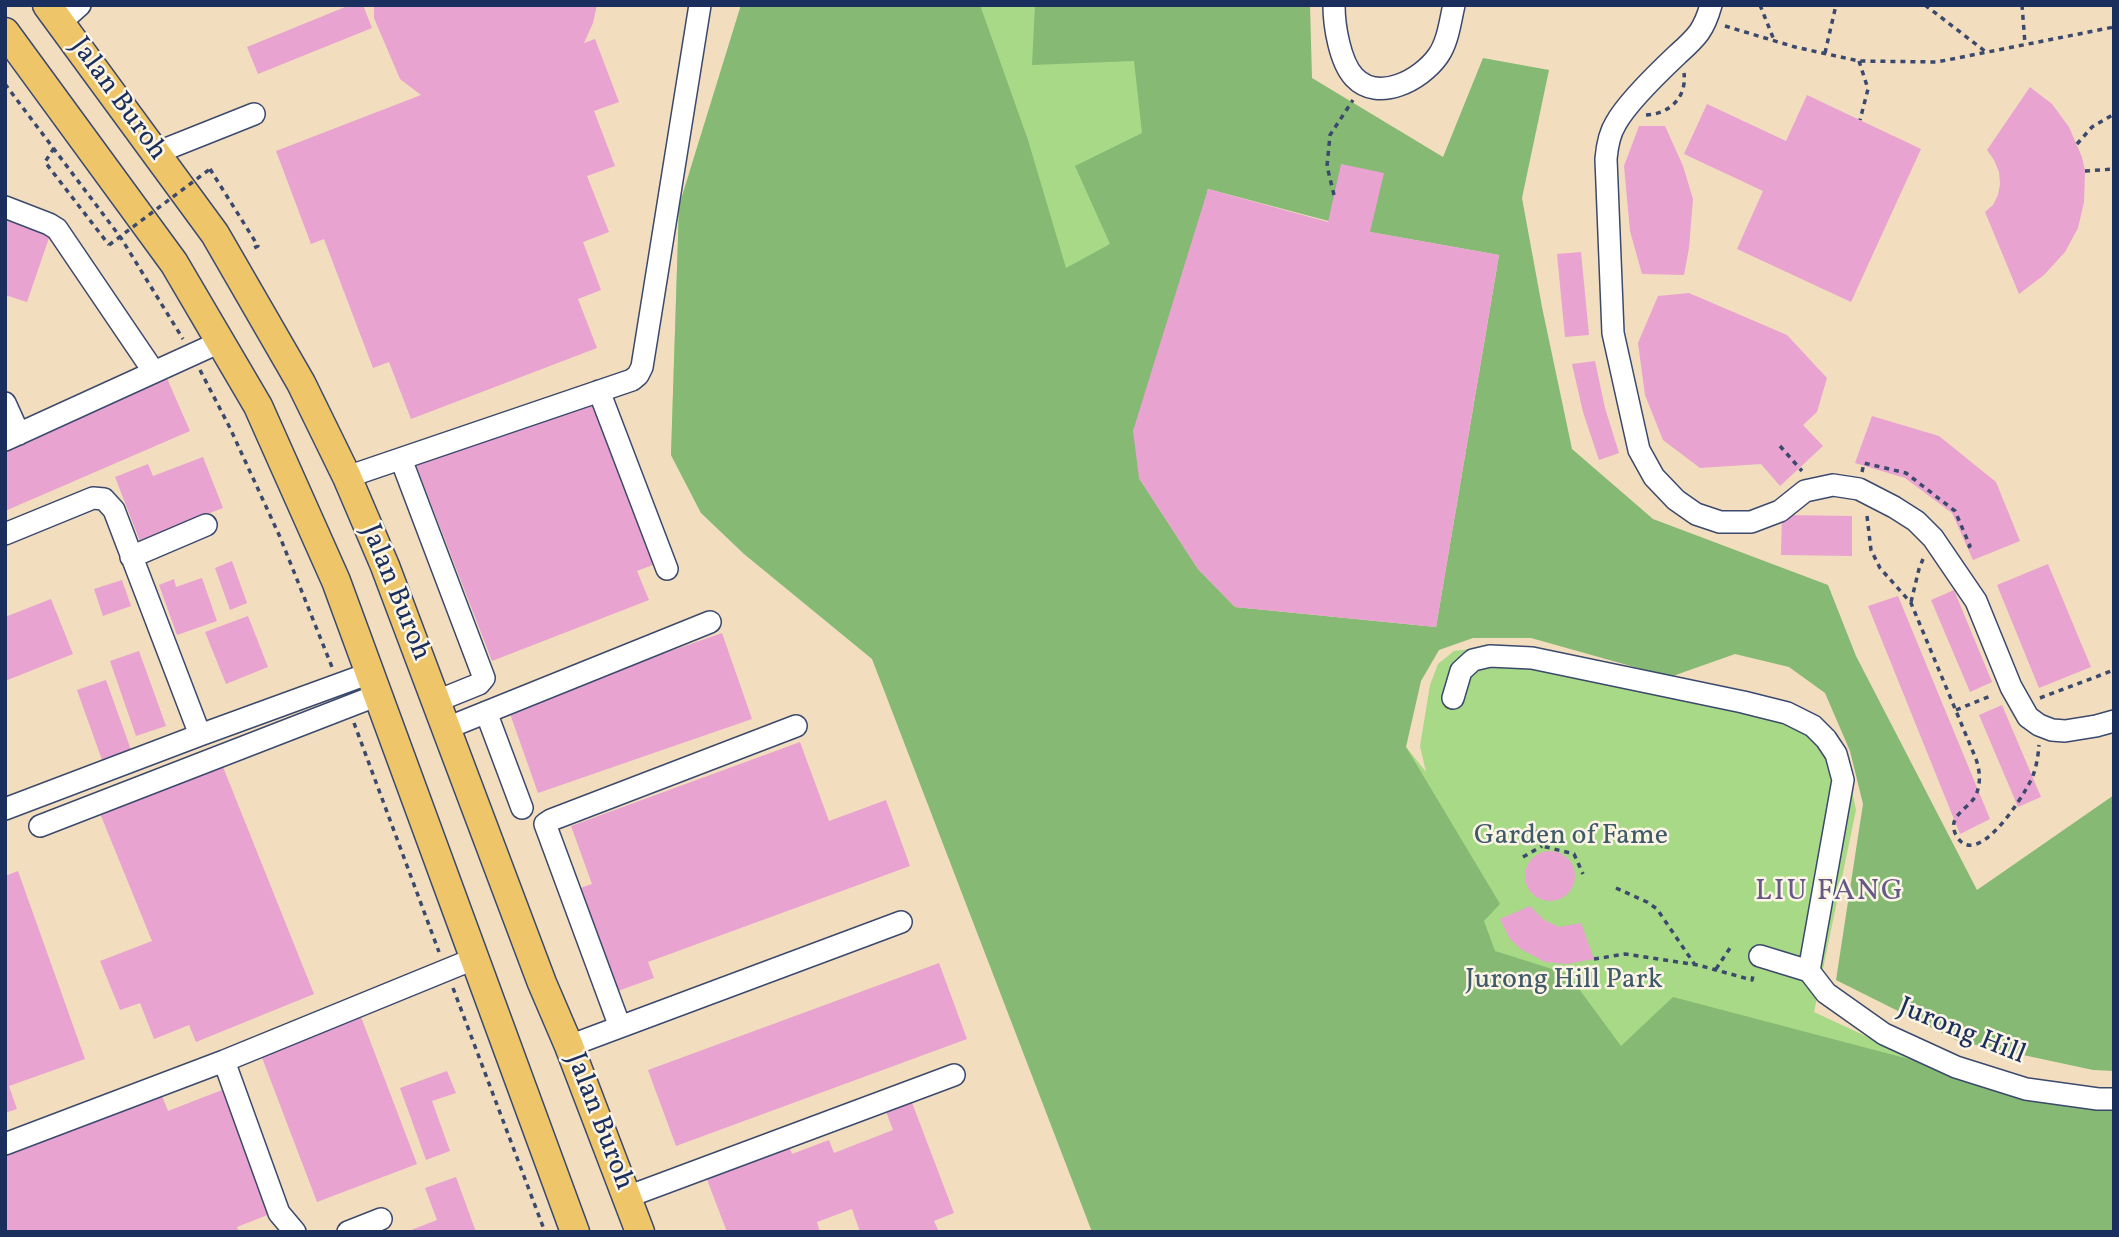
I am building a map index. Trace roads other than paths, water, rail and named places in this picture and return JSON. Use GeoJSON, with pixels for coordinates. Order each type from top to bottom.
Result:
{"type":"FeatureCollection","features":[{"type":"Feature","properties":{"kind":"main road","name":"Jalan Buroh"},"geometry":{"type":"LineString","coordinates":[[63,11],[156,153],[215,234],[300,383],[347,477],[385,566],[542,983],[640,1232]]}},
{"type":"Feature","properties":{"kind":"main road","name":"Jalan Buroh"},"geometry":{"type":"LineString","coordinates":[[5,32],[174,263],[258,406],[336,582],[575,1232]]}},
{"type":"Feature","properties":{"kind":"street"},"geometry":{"type":"LineString","coordinates":[[347,477],[632,380],[638,375],[642,367],[700,5]]}},
{"type":"Feature","properties":{"kind":"street"},"geometry":{"type":"LineString","coordinates":[[1334,5],[1338,42],[1349,71],[1356,79],[1373,87],[1398,86],[1423,73],[1445,43],[1454,5]]}},
{"type":"Feature","properties":{"kind":"street"},"geometry":{"type":"LineString","coordinates":[[1709,13],[1695,40],[1677,54],[1626,109],[1615,124],[1608,141],[1606,159],[1614,333],[1639,450],[1654,477],[1676,500],[1696,514],[1720,522],[1751,522],[1780,511],[1805,491],[1833,485],[1857,488],[1916,521],[1933,538],[1976,601],[2015,696],[2028,717],[2052,730],[2065,731],[2114,721]]}},
{"type":"Feature","properties":{"kind":"street"},"geometry":{"type":"LineString","coordinates":[[156,153],[254,114]]}},
{"type":"Feature","properties":{"kind":"street"},"geometry":{"type":"LineString","coordinates":[[5,207],[57,229],[154,372]]}},
{"type":"Feature","properties":{"kind":"street"},"geometry":{"type":"LineString","coordinates":[[5,403],[12,437],[220,342]]}},
{"type":"Feature","properties":{"kind":"street"},"geometry":{"type":"LineString","coordinates":[[599,391],[667,569]]}},
{"type":"Feature","properties":{"kind":"street"},"geometry":{"type":"LineString","coordinates":[[401,459],[485,678],[479,684],[437,701]]}},
{"type":"Feature","properties":{"kind":"street"},"geometry":{"type":"LineString","coordinates":[[5,534],[93,498],[104,499],[114,510],[200,735]]}},
{"type":"Feature","properties":{"kind":"street"},"geometry":{"type":"LineString","coordinates":[[131,557],[206,525]]}},
{"type":"Feature","properties":{"kind":"street"},"geometry":{"type":"LineString","coordinates":[[447,728],[710,622]]}},
{"type":"Feature","properties":{"kind":"street"},"geometry":{"type":"LineString","coordinates":[[1452,698],[1461,671],[1473,660],[1490,656],[1532,659],[1743,702],[1787,713],[1813,726],[1836,754],[1843,780],[1809,971],[1760,956]]}},
{"type":"Feature","properties":{"kind":"street"},"geometry":{"type":"LineString","coordinates":[[5,809],[339,684],[374,684]]}},
{"type":"Feature","properties":{"kind":"street"},"geometry":{"type":"LineString","coordinates":[[40,826],[347,706],[374,684]]}},
{"type":"Feature","properties":{"kind":"street"},"geometry":{"type":"LineString","coordinates":[[486,712],[522,808]]}},
{"type":"Feature","properties":{"kind":"street"},"geometry":{"type":"LineString","coordinates":[[620,1027],[545,824],[796,726]]}},
{"type":"Feature","properties":{"kind":"street"},"geometry":{"type":"LineString","coordinates":[[569,1046],[901,922]]}},
{"type":"Feature","properties":{"kind":"street"},"geometry":{"type":"LineString","coordinates":[[5,1144],[224,1061],[476,958]]}},
{"type":"Feature","properties":{"kind":"street","name":"Jurong Hill"},"geometry":{"type":"LineString","coordinates":[[1809,971],[1826,993],[1884,1034],[1956,1067],[2026,1089],[2114,1099]]}},
{"type":"Feature","properties":{"kind":"street"},"geometry":{"type":"LineString","coordinates":[[224,1061],[279,1213],[295,1232]]}},
{"type":"Feature","properties":{"kind":"street"},"geometry":{"type":"LineString","coordinates":[[627,1197],[954,1075]]}},
{"type":"Feature","properties":{"kind":"street"},"geometry":{"type":"LineString","coordinates":[[348,1232],[381,1220]]}},
{"type":"Feature","properties":{"kind":"district","name":"LIU FANG"},"geometry":{"type":"Point","coordinates":[1830,893]}},
{"type":"Feature","properties":{"kind":"park label","name":"Garden of Fame"},"geometry":{"type":"Point","coordinates":[1571,838]}},
{"type":"Feature","properties":{"kind":"park label","name":"Jurong Hill Park"},"geometry":{"type":"Point","coordinates":[1564,982]}}]}
